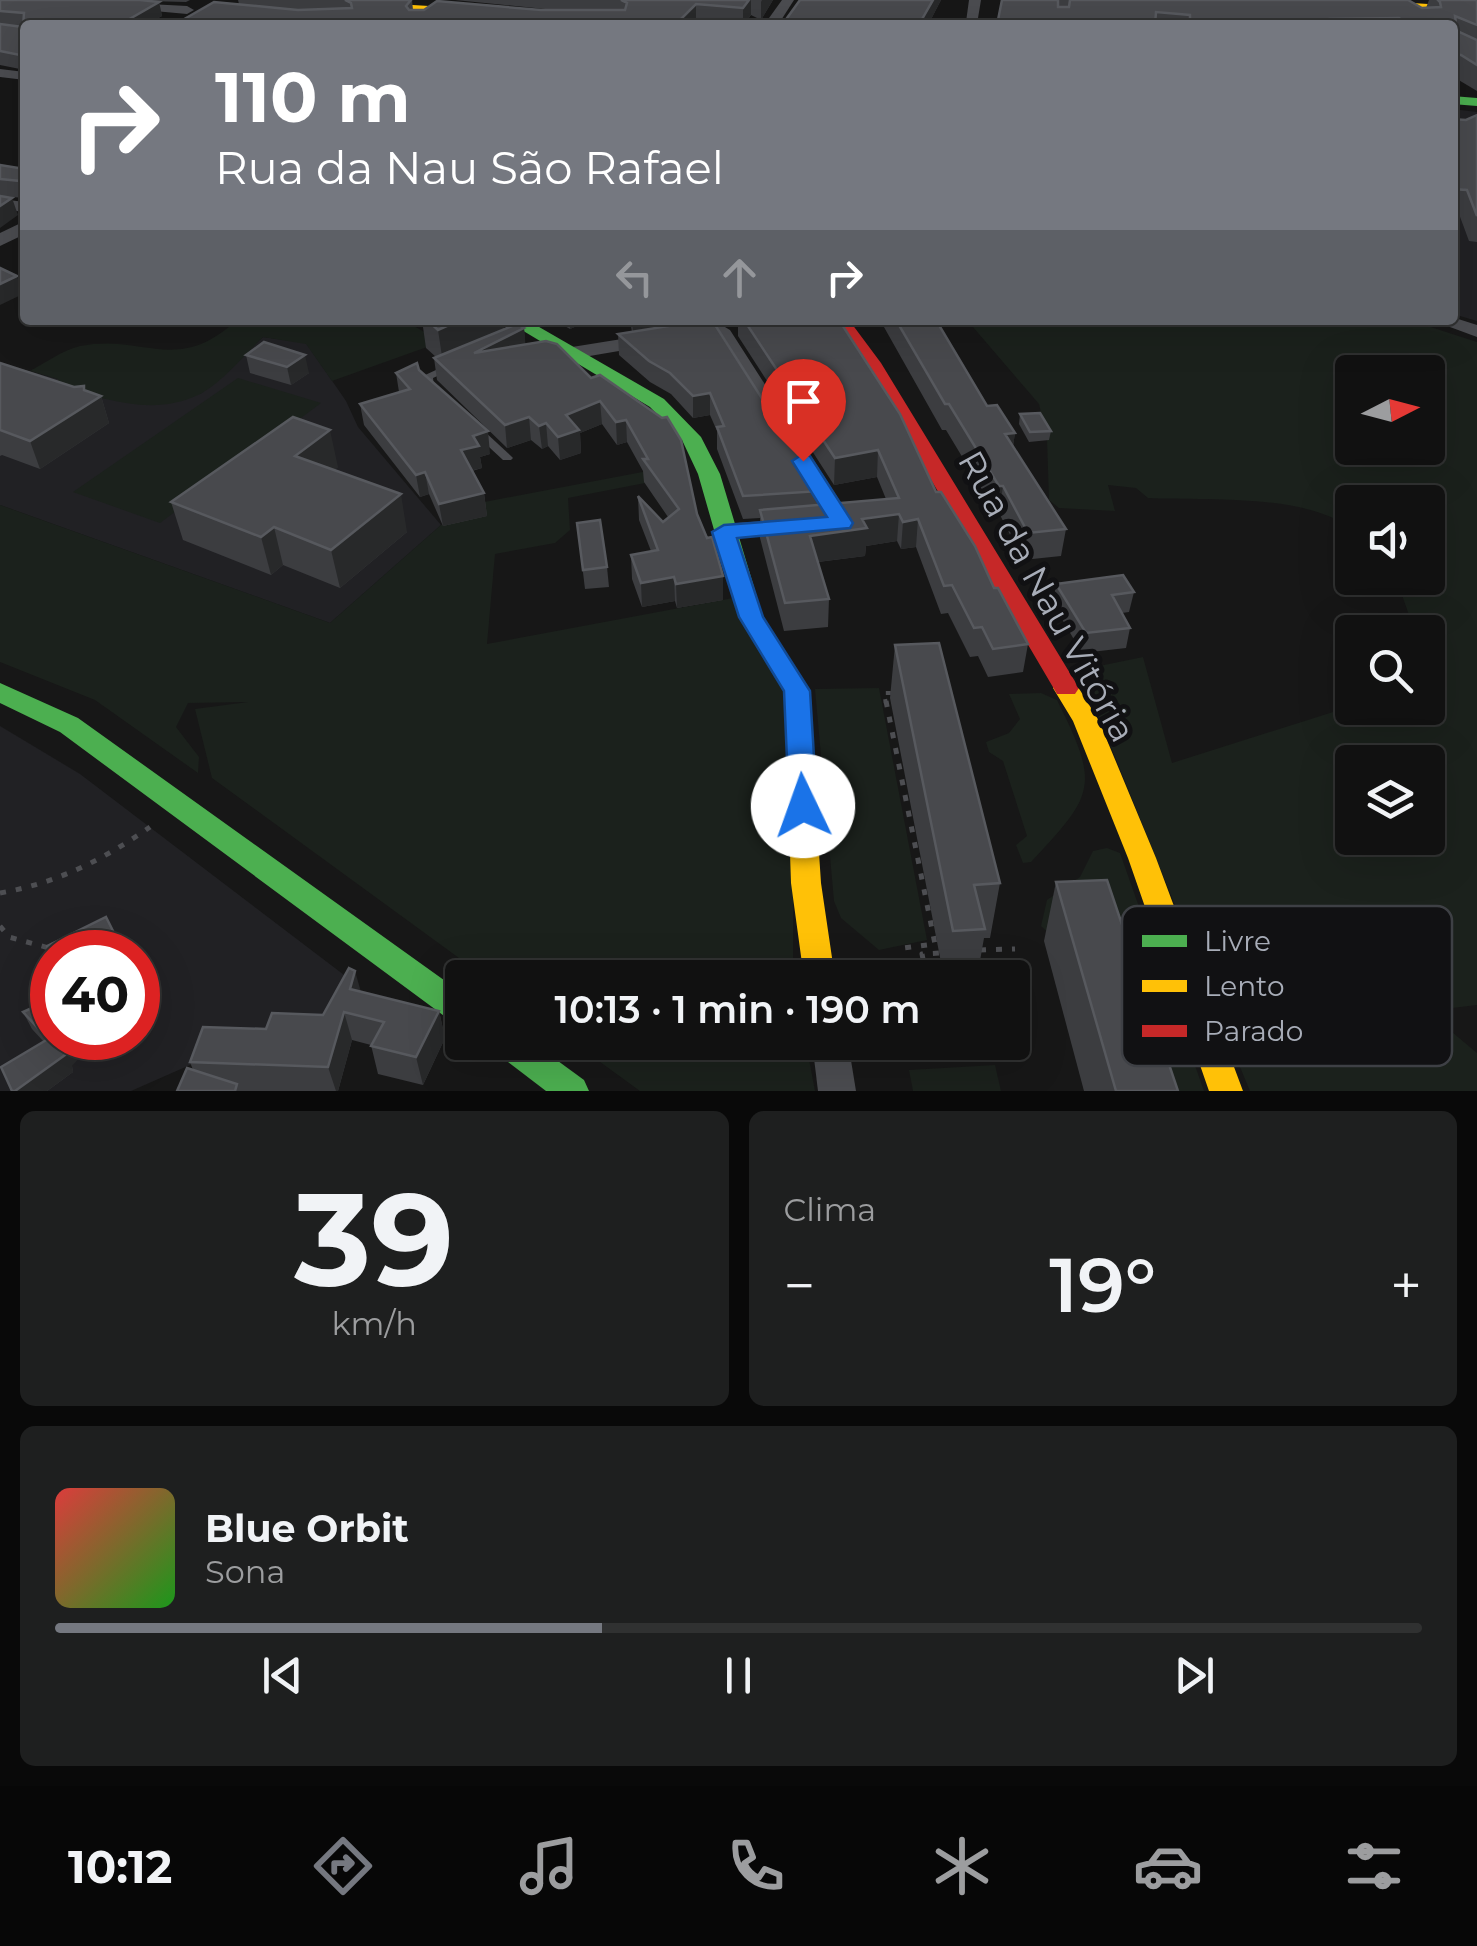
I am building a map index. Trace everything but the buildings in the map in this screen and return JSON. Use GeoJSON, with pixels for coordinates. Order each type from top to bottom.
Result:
{"type":"FeatureCollection","features":[{"type":"Feature","properties":{"kind":"street"},"geometry":{"type":"LineString","coordinates":[[77,0],[187,10]]}},
{"type":"Feature","properties":{"kind":"street"},"geometry":{"type":"LineString","coordinates":[[170,20],[205,0]]}},
{"type":"Feature","properties":{"kind":"street"},"geometry":{"type":"LineString","coordinates":[[334,0],[511,16]]}},
{"type":"Feature","properties":{"kind":"street"},"geometry":{"type":"LineString","coordinates":[[1380,1],[1477,11]]}},
{"type":"Feature","properties":{"kind":"street"},"geometry":{"type":"LineString","coordinates":[[1380,1],[1416,20]]}},
{"type":"Feature","properties":{"kind":"street"},"geometry":{"type":"LineString","coordinates":[[426,20],[440,10]]}},
{"type":"Feature","properties":{"kind":"street","name":"Rua da Nau Vitória"},"geometry":{"type":"LineString","coordinates":[[844,325],[872,364],[1086,721],[1159,906]]}},
{"type":"Feature","properties":{"kind":"street"},"geometry":{"type":"LineString","coordinates":[[521,330],[572,353],[656,403],[690,437],[709,474],[751,617],[797,691],[806,883],[817,960]]}},
{"type":"Feature","properties":{"kind":"street"},"geometry":{"type":"LineString","coordinates":[[572,353],[711,331],[842,523],[724,532]]}},
{"type":"Feature","properties":{"kind":"street"},"geometry":{"type":"LineString","coordinates":[[0,692],[68,725],[130,767],[445,998]]}},
{"type":"Feature","properties":{"kind":"street"},"geometry":{"type":"LineString","coordinates":[[530,1060],[572,1091]]}},
{"type":"Feature","properties":{"kind":"street"},"geometry":{"type":"LineString","coordinates":[[833,1060],[837,1091]]}},
{"type":"Feature","properties":{"kind":"street","name":"Rua da Nau Vitória"},"geometry":{"type":"LineString","coordinates":[[1217,1066],[1226,1091]]}},
{"type":"Feature","properties":{"kind":"lane"},"geometry":{"type":"LineString","coordinates":[[442,399],[429,387],[428,376],[463,361]]}},
{"type":"Feature","properties":{"kind":"lane"},"geometry":{"type":"LineString","coordinates":[[468,423],[507,458]]}},
{"type":"Feature","properties":{"kind":"path"},"geometry":{"type":"LineString","coordinates":[[900,692],[884,693],[935,944],[903,948]]}},
{"type":"Feature","properties":{"kind":"path"},"geometry":{"type":"LineString","coordinates":[[0,893],[33,888],[86,870],[150,827]]}},
{"type":"Feature","properties":{"kind":"path"},"geometry":{"type":"LineString","coordinates":[[0,926],[9,937],[30,944]]}},
{"type":"Feature","properties":{"kind":"path"},"geometry":{"type":"LineString","coordinates":[[961,952],[1015,949]]}},
{"type":"Feature","properties":{"kind":"path"},"geometry":{"type":"LineString","coordinates":[[923,959],[922,954],[942,953]]}},
{"type":"Feature","properties":{"kind":"shaded area"},"geometry":{"type":"Polygon","coordinates":[[[1458,110],[1477,112],[1477,321],[1458,315],[1458,110]]]}},
{"type":"Feature","properties":{"kind":"shaded area"},"geometry":{"type":"Polygon","coordinates":[[[231,325],[412,325],[441,342],[332,381],[306,344],[263,337],[207,390],[163,405],[93,396],[58,387],[58,379],[30,371],[80,346],[103,343],[177,349],[215,337],[231,325]]]}},
{"type":"Feature","properties":{"kind":"shaded area"},"geometry":{"type":"Polygon","coordinates":[[[971,325],[1424,325],[1477,342],[1477,1005],[1452,1008],[1452,906],[1175,906],[1080,670],[1143,657],[1172,763],[1335,711],[1335,725],[1445,725],[1445,615],[1409,615],[1402,595],[1445,595],[1445,485],[1335,485],[1335,519],[1282,504],[1148,498],[1136,488],[1108,485],[1115,511],[1059,508],[1049,500],[1047,439],[1039,404],[971,325]]]}},
{"type":"Feature","properties":{"kind":"shaded area"},"geometry":{"type":"Polygon","coordinates":[[[263,337],[306,343],[346,401],[358,427],[441,525],[330,623],[0,505],[0,363],[58,379],[200,394],[263,337]]]}},
{"type":"Feature","properties":{"kind":"shaded area"},"geometry":{"type":"Polygon","coordinates":[[[238,378],[321,403],[160,523],[73,492],[238,378]]]}},
{"type":"Feature","properties":{"kind":"shaded area"},"geometry":{"type":"Polygon","coordinates":[[[674,466],[676,477],[568,498],[570,530],[555,543],[495,554],[487,644],[733,598],[785,678],[793,766],[793,960],[462,960],[212,778],[195,709],[248,702],[188,703],[176,727],[199,757],[198,773],[95,700],[0,662],[0,505],[330,623],[441,525],[486,516],[479,503],[674,466]]]}},
{"type":"Feature","properties":{"kind":"shaded area"},"geometry":{"type":"Polygon","coordinates":[[[879,688],[927,940],[879,950],[841,918],[834,901],[815,689],[879,688]]]}},
{"type":"Feature","properties":{"kind":"shaded area"},"geometry":{"type":"Polygon","coordinates":[[[1041,693],[1057,700],[1071,729],[1085,771],[1084,788],[1068,820],[1031,862],[1023,863],[1016,845],[1027,836],[1003,761],[989,752],[986,742],[1009,733],[1020,719],[1009,694],[1041,693]]]}},
{"type":"Feature","properties":{"kind":"shaded area"},"geometry":{"type":"Polygon","coordinates":[[[0,726],[80,774],[352,981],[350,1015],[224,1050],[131,1091],[0,1091],[0,726]]]}},
{"type":"Feature","properties":{"kind":"shaded area"},"geometry":{"type":"Polygon","coordinates":[[[1107,848],[1120,853],[1139,906],[1122,906],[1122,1049],[1053,937],[1041,926],[1047,900],[1080,877],[1093,851],[1107,848]]]}},
{"type":"Feature","properties":{"kind":"shaded area"},"geometry":{"type":"Polygon","coordinates":[[[1452,1032],[1477,1053],[1477,1091],[1250,1091],[1240,1066],[1452,1066],[1452,1032]]]}},
{"type":"Feature","properties":{"kind":"shaded area"},"geometry":{"type":"Polygon","coordinates":[[[597,1060],[809,1060],[815,1091],[640,1091],[597,1060]]]}},
{"type":"Feature","properties":{"kind":"shaded area"},"geometry":{"type":"Polygon","coordinates":[[[995,1065],[1001,1091],[913,1091],[909,1070],[995,1065]]]}},
{"type":"Feature","properties":{"kind":"shaded area"},"geometry":{"type":"Polygon","coordinates":[[[1133,1066],[1195,1066],[1204,1091],[1148,1091],[1133,1066]]]}},
{"type":"Feature","properties":{"kind":"traffic: fast"},"geometry":{"type":"LineString","coordinates":[[1458,100],[1477,102]]}},
{"type":"Feature","properties":{"kind":"traffic: fast"},"geometry":{"type":"LineString","coordinates":[[523,325],[657,403],[691,437],[709,474],[751,617],[797,691],[803,823]]}},
{"type":"Feature","properties":{"kind":"traffic: fast"},"geometry":{"type":"LineString","coordinates":[[0,692],[69,725],[130,767],[445,999]]}},
{"type":"Feature","properties":{"kind":"traffic: fast"},"geometry":{"type":"LineString","coordinates":[[530,1060],[572,1091]]}},
{"type":"Feature","properties":{"kind":"traffic: slow"},"geometry":{"type":"LineString","coordinates":[[334,0],[480,13]]}},
{"type":"Feature","properties":{"kind":"traffic: slow"},"geometry":{"type":"LineString","coordinates":[[1369,0],[1477,11]]}},
{"type":"Feature","properties":{"kind":"traffic: slow"},"geometry":{"type":"LineString","coordinates":[[1066,688],[1086,721],[1159,906]]}},
{"type":"Feature","properties":{"kind":"traffic: slow"},"geometry":{"type":"LineString","coordinates":[[803,823],[806,883],[817,960]]}},
{"type":"Feature","properties":{"kind":"traffic: slow"},"geometry":{"type":"LineString","coordinates":[[1217,1066],[1226,1091]]}},
{"type":"Feature","properties":{"kind":"traffic: jam"},"geometry":{"type":"LineString","coordinates":[[844,325],[872,363],[1066,688]]}},
{"type":"Feature","properties":{"kind":"route"},"geometry":{"type":"LineString","coordinates":[[803,461],[842,523],[724,532],[751,617],[797,691],[803,806]]}}]}
